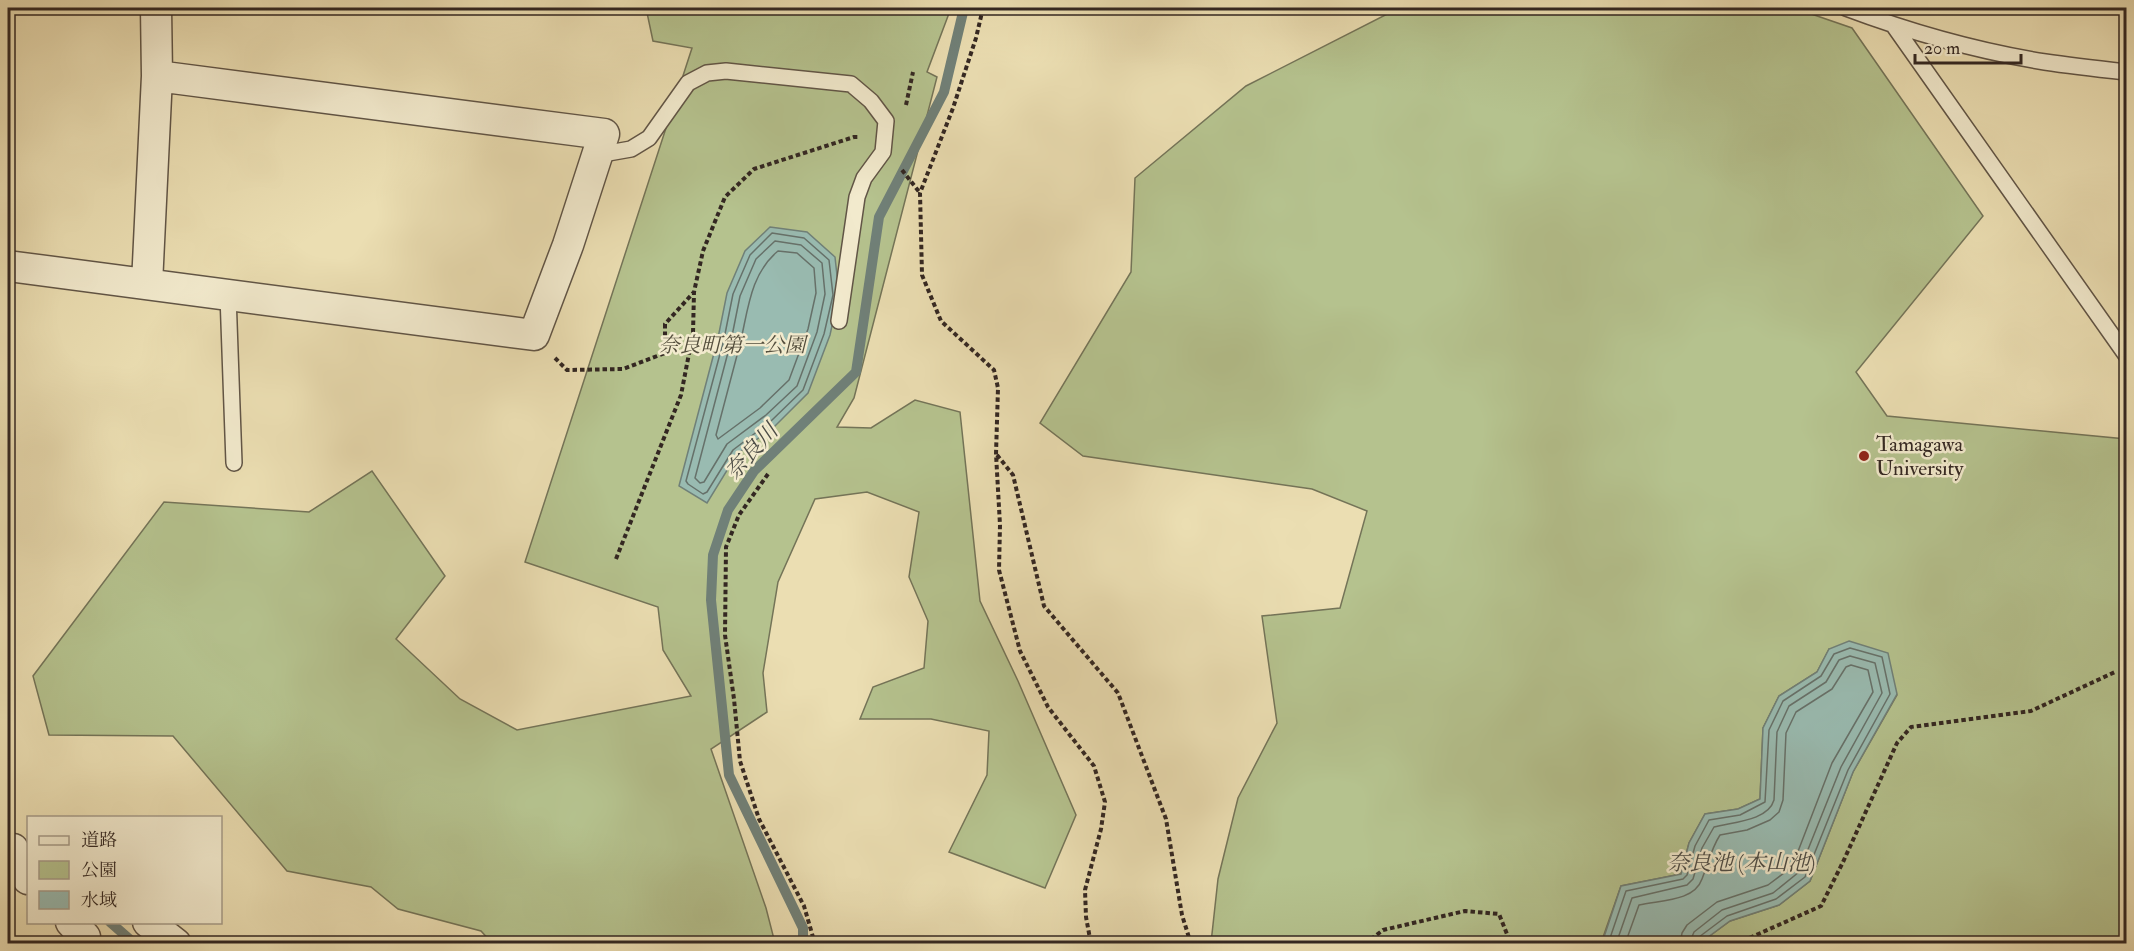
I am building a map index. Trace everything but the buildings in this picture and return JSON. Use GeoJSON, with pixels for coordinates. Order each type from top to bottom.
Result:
{"type":"FeatureCollection","features":[{"type":"Feature","properties":{"kind":"street"},"geometry":{"type":"LineString","coordinates":[[147,284],[157,76],[156,8]]}},
{"type":"Feature","properties":{"kind":"street"},"geometry":{"type":"LineString","coordinates":[[8,266],[534,335],[568,245],[604,134],[157,76]]}},
{"type":"Feature","properties":{"kind":"street"},"geometry":{"type":"LineString","coordinates":[[14,844],[27,876]]}},
{"type":"Feature","properties":{"kind":"street"},"geometry":{"type":"LineString","coordinates":[[73,924],[85,937],[77,944]]}},
{"type":"Feature","properties":{"kind":"street"},"geometry":{"type":"LineString","coordinates":[[151,924],[176,944]]}},
{"type":"Feature","properties":{"kind":"lane"},"geometry":{"type":"LineString","coordinates":[[1846,8],[1894,26],[1941,39],[2044,62],[2127,72]]}},
{"type":"Feature","properties":{"kind":"lane"},"geometry":{"type":"LineString","coordinates":[[1894,26],[2127,355]]}},
{"type":"Feature","properties":{"kind":"lane"},"geometry":{"type":"LineString","coordinates":[[597,155],[631,149],[649,138],[688,83],[707,73],[726,71],[851,84],[871,101],[886,121],[883,152],[864,178],[857,197],[839,321]]}},
{"type":"Feature","properties":{"kind":"lane"},"geometry":{"type":"LineString","coordinates":[[228,295],[234,463]]}},
{"type":"Feature","properties":{"kind":"path"},"geometry":{"type":"LineString","coordinates":[[983,8],[976,38],[953,108],[920,193],[922,275],[941,321],[994,370],[998,388],[996,454],[999,570],[1020,651],[1048,707],[1094,766],[1105,802],[1101,829],[1085,890],[1086,917],[1091,944]]}},
{"type":"Feature","properties":{"kind":"path"},"geometry":{"type":"LineString","coordinates":[[616,559],[681,395],[693,333],[694,292],[703,251],[725,197],[754,168],[854,137],[865,137]]}},
{"type":"Feature","properties":{"kind":"path"},"geometry":{"type":"LineString","coordinates":[[900,167],[920,193]]}},
{"type":"Feature","properties":{"kind":"path"},"geometry":{"type":"LineString","coordinates":[[567,370],[623,369],[665,353],[665,324],[694,292]]}},
{"type":"Feature","properties":{"kind":"path"},"geometry":{"type":"LineString","coordinates":[[996,454],[1013,475],[1044,606],[1118,693],[1166,819],[1182,915],[1191,944]]}},
{"type":"Feature","properties":{"kind":"path"},"geometry":{"type":"LineString","coordinates":[[768,474],[739,515],[726,547],[725,635],[740,761],[759,819],[804,906],[815,944]]}},
{"type":"Feature","properties":{"kind":"path"},"geometry":{"type":"LineString","coordinates":[[1736,944],[1821,906],[1897,743],[1911,727],[2031,711],[2115,672]]}},
{"type":"Feature","properties":{"kind":"path"},"geometry":{"type":"LineString","coordinates":[[1365,944],[1383,930],[1465,911],[1499,914],[1511,944]]}},
{"type":"Feature","properties":{"kind":"green space","name":"奈良町第一公園"},"geometry":{"type":"Polygon","coordinates":[[[646,8],[951,8],[927,72],[937,77],[854,398],[837,427],[871,428],[915,400],[960,412],[980,601],[1018,681],[1076,815],[1045,888],[949,852],[987,775],[989,731],[931,719],[860,719],[873,687],[924,668],[928,621],[909,577],[919,512],[867,492],[815,499],[778,582],[763,673],[767,712],[711,749],[766,908],[775,943],[492,943],[481,931],[398,909],[371,887],[287,871],[173,736],[49,735],[33,676],[164,502],[309,512],[372,471],[445,576],[396,639],[460,699],[517,730],[691,696],[663,650],[658,607],[525,562],[692,48],[653,41],[646,8]]]}},
{"type":"Feature","properties":{"kind":"green space"},"geometry":{"type":"Polygon","coordinates":[[[1399,8],[1794,8],[1852,28],[1983,216],[1856,372],[1887,416],[2126,439],[2126,943],[1700,943],[1730,921],[1779,905],[1810,881],[1853,772],[1897,695],[1829,649],[1817,672],[1779,696],[1763,728],[1760,799],[1738,809],[1705,814],[1689,843],[1681,874],[1621,886],[1601,943],[1211,943],[1218,879],[1238,798],[1277,723],[1262,616],[1340,608],[1367,511],[1312,489],[1083,456],[1040,423],[1131,272],[1135,178],[1246,86],[1399,8]]]}},
{"type":"Feature","properties":{"kind":"water"},"geometry":{"type":"Polygon","coordinates":[[[770,227],[807,232],[835,257],[839,294],[830,335],[808,393],[775,426],[737,454],[707,503],[679,486],[718,338],[727,293],[745,251],[770,227]]]}},
{"type":"Feature","properties":{"kind":"water","name":"奈良池 (本山池)"},"geometry":{"type":"Polygon","coordinates":[[[1849,641],[1888,653],[1897,694],[1853,772],[1810,881],[1779,905],[1730,921],[1700,943],[1602,943],[1621,886],[1681,874],[1689,843],[1705,814],[1738,809],[1760,799],[1763,728],[1779,696],[1817,672],[1829,649],[1849,641]]]}},
{"type":"Feature","properties":{"kind":"waterway","name":"奈良川"},"geometry":{"type":"LineString","coordinates":[[803,944],[803,928],[729,775],[711,600],[713,555],[728,510],[754,471],[856,372],[879,217],[944,92],[964,8]]}},
{"type":"Feature","properties":{"kind":"waterway"},"geometry":{"type":"LineString","coordinates":[[112,924],[135,944]]}},
{"type":"Feature","properties":{"kind":"place","name":"Tamagawa University"},"geometry":{"type":"Point","coordinates":[1864,456]}}]}
